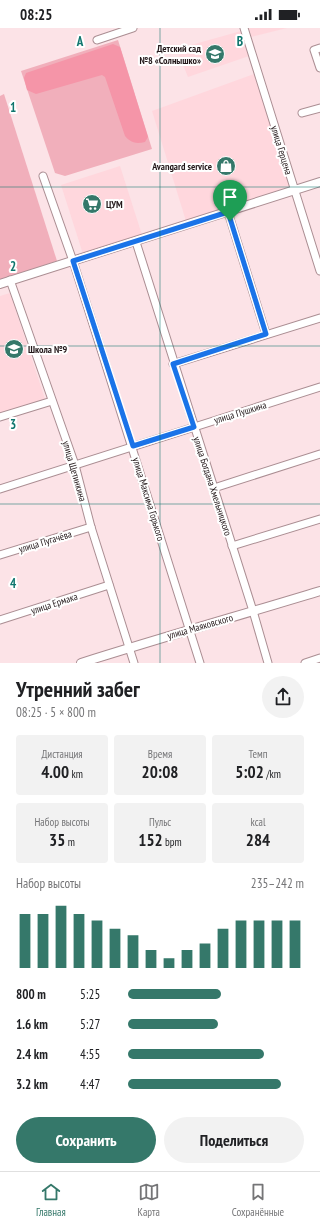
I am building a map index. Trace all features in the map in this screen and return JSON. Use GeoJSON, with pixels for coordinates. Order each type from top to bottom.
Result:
{"type":"FeatureCollection","features":[{"type":"Feature","properties":{"kind":"street"},"geometry":{"type":"LineString","coordinates":[[97,40],[133,28]]}},
{"type":"Feature","properties":{"kind":"street","name":"улица Герцена"},"geometry":{"type":"LineString","coordinates":[[244,28],[295,190],[318,255],[320,271]]}},
{"type":"Feature","properties":{"kind":"street"},"geometry":{"type":"LineString","coordinates":[[317,49],[320,68]]}},
{"type":"Feature","properties":{"kind":"street"},"geometry":{"type":"LineString","coordinates":[[302,113],[320,108]]}},
{"type":"Feature","properties":{"kind":"street","name":"улица Максима Горького"},"geometry":{"type":"LineString","coordinates":[[43,176],[73,261],[133,446],[200,663]]}},
{"type":"Feature","properties":{"kind":"street"},"geometry":{"type":"LineString","coordinates":[[0,284],[136,242],[320,182]]}},
{"type":"Feature","properties":{"kind":"street"},"geometry":{"type":"LineString","coordinates":[[228,212],[266,334]]}},
{"type":"Feature","properties":{"kind":"street","name":"улица Богдана Хмельницкого"},"geometry":{"type":"LineString","coordinates":[[136,242],[173,364],[253,611],[268,663]]}},
{"type":"Feature","properties":{"kind":"street","name":"улица Щетинкина"},"geometry":{"type":"LineString","coordinates":[[10,280],[75,465],[91,527],[134,663]]}},
{"type":"Feature","properties":{"kind":"street"},"geometry":{"type":"LineString","coordinates":[[173,364],[320,318]]}},
{"type":"Feature","properties":{"kind":"street","name":"улица Пушкина"},"geometry":{"type":"LineString","coordinates":[[0,489],[320,387]]}},
{"type":"Feature","properties":{"kind":"street"},"geometry":{"type":"LineString","coordinates":[[0,417],[52,401]]}},
{"type":"Feature","properties":{"kind":"street"},"geometry":{"type":"LineString","coordinates":[[214,488],[320,454]]}},
{"type":"Feature","properties":{"kind":"street"},"geometry":{"type":"LineString","coordinates":[[232,546],[320,519]]}},
{"type":"Feature","properties":{"kind":"street","name":"улица Пугачёва"},"geometry":{"type":"LineString","coordinates":[[0,555],[91,527]]}},
{"type":"Feature","properties":{"kind":"street","name":"улица Ермака"},"geometry":{"type":"LineString","coordinates":[[0,620],[109,586]]}},
{"type":"Feature","properties":{"kind":"street","name":"улица Маяковского"},"geometry":{"type":"LineString","coordinates":[[81,663],[190,628],[253,611],[320,590]]}},
{"type":"Feature","properties":{"kind":"street"},"geometry":{"type":"LineString","coordinates":[[305,663],[320,658]]}},
{"type":"Feature","properties":{"kind":"shaded area"},"geometry":{"type":"Polygon","coordinates":[[[249,28],[287,28],[251,37],[249,28]]]}},
{"type":"Feature","properties":{"kind":"shaded area","name":"Детский сад №8 «Солнышко»"},"geometry":{"type":"Polygon","coordinates":[[[241,31],[249,56],[188,77],[179,55],[186,52],[184,47],[241,31]]]}},
{"type":"Feature","properties":{"kind":"shaded area"},"geometry":{"type":"Polygon","coordinates":[[[118,40],[152,149],[65,176],[55,173],[21,71],[118,40]]]}},
{"type":"Feature","properties":{"kind":"shaded area"},"geometry":{"type":"Polygon","coordinates":[[[113,44],[120,47],[148,137],[145,142],[134,142],[125,136],[105,77],[102,75],[36,94],[27,90],[24,78],[26,73],[113,44]]]}},
{"type":"Feature","properties":{"kind":"shaded area"},"geometry":{"type":"Polygon","coordinates":[[[254,74],[291,186],[186,221],[152,111],[254,74]]]}},
{"type":"Feature","properties":{"kind":"shaded area"},"geometry":{"type":"Polygon","coordinates":[[[4,94],[57,261],[0,280],[0,96],[4,94]]]}},
{"type":"Feature","properties":{"kind":"shaded area"},"geometry":{"type":"Polygon","coordinates":[[[120,166],[142,235],[83,254],[61,185],[120,166]]]}},
{"type":"Feature","properties":{"kind":"shaded area","name":"Школа №9"},"geometry":{"type":"Polygon","coordinates":[[[10,293],[46,402],[0,416],[0,296],[10,293]]]}},
{"type":"Feature","properties":{"kind":"place","name":"Детский сад №8 «Солнышко»"},"geometry":{"type":"Point","coordinates":[215,54]}},
{"type":"Feature","properties":{"kind":"place","name":"Avangard service"},"geometry":{"type":"Point","coordinates":[226,166]}},
{"type":"Feature","properties":{"kind":"place","name":"ЦУМ"},"geometry":{"type":"Point","coordinates":[92,204]}},
{"type":"Feature","properties":{"kind":"place","name":"Школа №9"},"geometry":{"type":"Point","coordinates":[14,349]}},
{"type":"Feature","properties":{"kind":"route"},"geometry":{"type":"LineString","coordinates":[[228,212],[230,221],[266,334],[173,364],[194,427],[133,446],[73,261],[228,212]]}}]}
